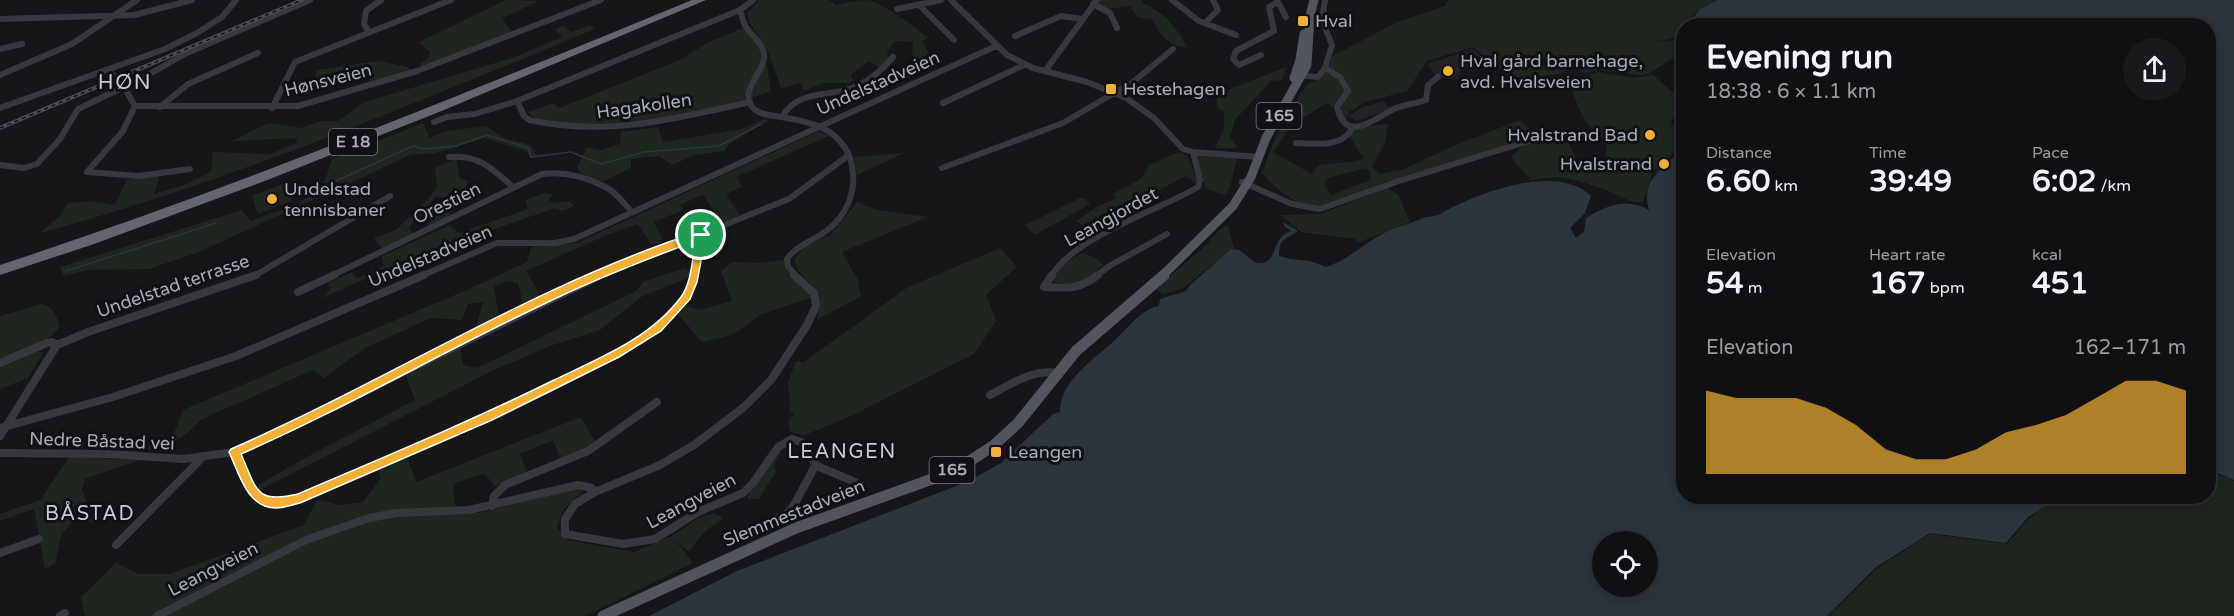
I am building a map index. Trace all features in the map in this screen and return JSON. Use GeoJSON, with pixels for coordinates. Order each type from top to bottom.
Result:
{"type":"FeatureCollection","features":[{"type":"Feature","properties":{"kind":"highway","name":"E 18"},"geometry":{"type":"LineString","coordinates":[[0,261],[98,231],[279,164],[681,0]]}},
{"type":"Feature","properties":{"kind":"highway","name":"E 18"},"geometry":{"type":"LineString","coordinates":[[0,270],[98,238],[284,170],[700,0]]}},
{"type":"Feature","properties":{"kind":"main road","name":"Slemmestadveien"},"geometry":{"type":"LineString","coordinates":[[603,616],[780,535],[935,478],[965,464],[993,446],[1018,423],[1081,346],[1187,254],[1225,213],[1245,183],[1263,129],[1299,75],[1306,24],[1314,0]]}},
{"type":"Feature","properties":{"kind":"street"},"geometry":{"type":"LineString","coordinates":[[0,75],[51,55],[118,16],[137,0]]}},
{"type":"Feature","properties":{"kind":"street"},"geometry":{"type":"LineString","coordinates":[[0,19],[118,16],[146,13],[192,0]]}},
{"type":"Feature","properties":{"kind":"street"},"geometry":{"type":"LineString","coordinates":[[0,108],[54,87],[109,71],[190,37],[223,16],[236,0]]}},
{"type":"Feature","properties":{"kind":"street"},"geometry":{"type":"LineString","coordinates":[[0,165],[24,168],[37,164],[60,139],[78,109],[139,80],[185,54],[310,0]]}},
{"type":"Feature","properties":{"kind":"street"},"geometry":{"type":"LineString","coordinates":[[369,32],[364,24],[366,11],[381,0]]}},
{"type":"Feature","properties":{"kind":"street"},"geometry":{"type":"LineString","coordinates":[[272,108],[295,62],[451,0]]}},
{"type":"Feature","properties":{"kind":"street"},"geometry":{"type":"LineString","coordinates":[[584,0],[589,5]]}},
{"type":"Feature","properties":{"kind":"street","name":"Hønsveien"},"geometry":{"type":"LineString","coordinates":[[135,106],[272,108],[310,104],[390,80],[601,0]]}},
{"type":"Feature","properties":{"kind":"street"},"geometry":{"type":"LineString","coordinates":[[434,122],[517,101],[740,10],[753,0]]}},
{"type":"Feature","properties":{"kind":"street"},"geometry":{"type":"LineString","coordinates":[[897,9],[941,0]]}},
{"type":"Feature","properties":{"kind":"street"},"geometry":{"type":"LineString","coordinates":[[951,0],[996,46],[1024,65],[1087,82],[1116,93],[1140,107],[1183,149],[1193,152],[1255,156]]}},
{"type":"Feature","properties":{"kind":"street"},"geometry":{"type":"LineString","coordinates":[[1172,0],[1194,18],[1236,35]]}},
{"type":"Feature","properties":{"kind":"street"},"geometry":{"type":"LineString","coordinates":[[1205,23],[1218,10],[1213,0]]}},
{"type":"Feature","properties":{"kind":"street"},"geometry":{"type":"LineString","coordinates":[[1299,75],[1318,76],[1325,68],[1332,45],[1322,16],[1325,0]]}},
{"type":"Feature","properties":{"kind":"street"},"geometry":{"type":"LineString","coordinates":[[1261,55],[1239,65],[1233,59],[1236,51],[1275,31],[1269,7],[1278,1],[1286,17]]}},
{"type":"Feature","properties":{"kind":"street"},"geometry":{"type":"LineString","coordinates":[[1045,71],[1095,2],[1110,13],[1117,28]]}},
{"type":"Feature","properties":{"kind":"street"},"geometry":{"type":"LineString","coordinates":[[919,5],[954,40]]}},
{"type":"Feature","properties":{"kind":"street"},"geometry":{"type":"LineString","coordinates":[[594,492],[643,473],[673,458],[733,415],[773,377],[808,322],[817,302],[815,293],[788,269],[787,259],[799,246],[831,228],[843,214],[851,196],[854,177],[849,155],[838,134],[820,126],[757,111],[750,102],[750,87],[762,66],[765,55],[745,25],[740,10]]}},
{"type":"Feature","properties":{"kind":"street"},"geometry":{"type":"LineString","coordinates":[[1015,36],[1061,16],[1082,19]]}},
{"type":"Feature","properties":{"kind":"street"},"geometry":{"type":"LineString","coordinates":[[0,49],[22,44]]}},
{"type":"Feature","properties":{"kind":"street","name":"Undelstadveien"},"geometry":{"type":"LineString","coordinates":[[3,427],[113,397],[236,356],[497,243],[509,241],[538,244],[563,243],[996,46]]}},
{"type":"Feature","properties":{"kind":"street"},"geometry":{"type":"LineString","coordinates":[[942,168],[1044,131],[1116,93],[1173,49]]}},
{"type":"Feature","properties":{"kind":"street"},"geometry":{"type":"LineString","coordinates":[[159,107],[188,84],[258,53]]}},
{"type":"Feature","properties":{"kind":"street"},"geometry":{"type":"LineString","coordinates":[[782,117],[787,107],[799,99],[838,92],[863,83],[883,69],[893,57]]}},
{"type":"Feature","properties":{"kind":"street"},"geometry":{"type":"LineString","coordinates":[[943,103],[1024,65]]}},
{"type":"Feature","properties":{"kind":"street"},"geometry":{"type":"LineString","coordinates":[[1325,68],[1338,75],[1348,87],[1337,110],[1342,119],[1353,127],[1366,127],[1394,109],[1426,100],[1428,85],[1438,77]]}},
{"type":"Feature","properties":{"kind":"street"},"geometry":{"type":"LineString","coordinates":[[109,71],[124,86],[135,106],[123,131],[87,172],[128,177],[190,169]]}},
{"type":"Feature","properties":{"kind":"street","name":"Hagakollen"},"geometry":{"type":"LineString","coordinates":[[517,101],[528,120],[567,128],[592,129],[646,125],[750,102]]}},
{"type":"Feature","properties":{"kind":"street"},"geometry":{"type":"LineString","coordinates":[[1296,143],[1332,142],[1348,135],[1353,127]]}},
{"type":"Feature","properties":{"kind":"street"},"geometry":{"type":"LineString","coordinates":[[1245,183],[1306,210],[1320,209],[1400,181],[1532,141]]}},
{"type":"Feature","properties":{"kind":"street","name":"Leangjordet"},"geometry":{"type":"LineString","coordinates":[[1167,234],[1111,265],[1083,286],[1044,287],[1053,271],[1065,259],[1130,221],[1198,187],[1200,180],[1193,152]]}},
{"type":"Feature","properties":{"kind":"street","name":"Orestien"},"geometry":{"type":"LineString","coordinates":[[449,157],[469,155],[480,159],[513,187]]}},
{"type":"Feature","properties":{"kind":"street","name":"Nedre Båstad vei"},"geometry":{"type":"LineString","coordinates":[[0,453],[109,454],[202,459],[235,452],[304,421],[539,302],[615,267],[701,235],[797,195],[849,155]]}},
{"type":"Feature","properties":{"kind":"street","name":"Orestien"},"geometry":{"type":"LineString","coordinates":[[298,292],[542,174],[560,172],[570,174],[609,189],[632,212]]}},
{"type":"Feature","properties":{"kind":"street","name":"Undelstad terrasse"},"geometry":{"type":"LineString","coordinates":[[0,363],[47,343],[52,342],[57,345],[88,332],[252,277],[390,196]]}},
{"type":"Feature","properties":{"kind":"street"},"geometry":{"type":"LineString","coordinates":[[235,452],[257,497],[276,504],[288,502],[345,480],[551,388],[641,340],[669,318],[690,290],[701,235]]}},
{"type":"Feature","properties":{"kind":"street"},"geometry":{"type":"LineString","coordinates":[[0,436],[3,427],[57,345]]}},
{"type":"Feature","properties":{"kind":"street"},"geometry":{"type":"LineString","coordinates":[[990,395],[1033,375],[1052,371],[1057,373]]}},
{"type":"Feature","properties":{"kind":"street"},"geometry":{"type":"LineString","coordinates":[[492,506],[494,496],[505,485],[588,451],[657,402]]}},
{"type":"Feature","properties":{"kind":"street","name":"Leangveien"},"geometry":{"type":"LineString","coordinates":[[157,616],[274,555],[335,529],[369,518],[396,513],[448,512],[492,506],[578,485],[592,488],[594,492],[566,513],[563,526],[565,534],[630,545],[653,540],[695,514],[738,497],[758,476],[775,449],[788,440],[796,439],[801,442],[808,459],[815,466]]}},
{"type":"Feature","properties":{"kind":"street","name":"Nedre Båstad vei"},"geometry":{"type":"LineString","coordinates":[[116,545],[202,459]]}},
{"type":"Feature","properties":{"kind":"street"},"geometry":{"type":"LineString","coordinates":[[739,535],[786,514],[815,466],[855,482]]}},
{"type":"Feature","properties":{"kind":"street"},"geometry":{"type":"LineString","coordinates":[[0,554],[39,539]]}},
{"type":"Feature","properties":{"kind":"shaded area"},"geometry":{"type":"Polygon","coordinates":[[[506,0],[539,1],[502,18],[512,33],[421,67],[420,64],[429,57],[430,52],[419,42],[506,0]]]}},
{"type":"Feature","properties":{"kind":"shaded area"},"geometry":{"type":"Polygon","coordinates":[[[759,0],[829,0],[836,5],[868,0],[892,11],[928,38],[922,41],[935,65],[911,77],[903,75],[915,57],[912,56],[913,42],[894,41],[887,53],[889,58],[879,68],[869,61],[856,70],[851,76],[853,81],[849,83],[824,83],[804,91],[801,83],[781,88],[769,53],[749,22],[747,14],[759,0]]]}},
{"type":"Feature","properties":{"kind":"shaded area"},"geometry":{"type":"Polygon","coordinates":[[[1100,0],[1142,0],[1141,2],[1168,20],[1179,32],[1187,47],[1175,45],[1165,39],[1152,19],[1138,18],[1130,6],[1107,9],[1098,3],[1100,0]]]}},
{"type":"Feature","properties":{"kind":"shaded area"},"geometry":{"type":"Polygon","coordinates":[[[1448,0],[1715,0],[1690,18],[1676,18],[1676,38],[1653,42],[1675,40],[1676,56],[1650,73],[1641,75],[1601,70],[1584,73],[1575,67],[1558,74],[1514,80],[1473,47],[1427,61],[1407,91],[1365,102],[1349,112],[1346,121],[1351,124],[1372,126],[1388,124],[1385,143],[1372,166],[1379,174],[1402,170],[1451,147],[1520,120],[1530,130],[1531,139],[1315,208],[1285,195],[1262,173],[1274,141],[1300,94],[1308,84],[1319,79],[1326,72],[1337,78],[1341,84],[1348,85],[1330,67],[1331,57],[1397,22],[1445,6],[1448,0]],[[1327,103],[1292,125],[1273,152],[1312,174],[1318,165],[1357,161],[1363,158],[1349,136],[1355,132],[1335,108],[1327,103]],[[1366,168],[1328,178],[1324,184],[1331,195],[1370,180],[1370,172],[1366,168]]]}},
{"type":"Feature","properties":{"kind":"shaded area"},"geometry":{"type":"Polygon","coordinates":[[[1717,0],[2234,0],[2234,480],[2216,472],[2216,18],[1693,18],[1700,9],[1717,0]]]}},
{"type":"Feature","properties":{"kind":"shaded area"},"geometry":{"type":"Polygon","coordinates":[[[590,25],[595,29],[320,140],[182,190],[40,233],[61,215],[68,203],[92,201],[115,205],[127,179],[160,175],[154,194],[184,185],[211,172],[213,152],[271,154],[296,143],[297,138],[232,141],[268,123],[301,128],[322,121],[338,121],[365,102],[512,58],[562,37],[555,29],[563,26],[571,32],[590,25]]]}},
{"type":"Feature","properties":{"kind":"shaded area"},"geometry":{"type":"Polygon","coordinates":[[[743,28],[765,55],[771,91],[715,109],[684,116],[620,125],[588,126],[558,123],[531,116],[528,112],[553,103],[559,108],[678,61],[707,43],[743,28]]]}},
{"type":"Feature","properties":{"kind":"shaded area"},"geometry":{"type":"Polygon","coordinates":[[[1473,49],[1486,60],[1461,71],[1457,79],[1439,78],[1427,64],[1473,49]]]}},
{"type":"Feature","properties":{"kind":"shaded area"},"geometry":{"type":"Polygon","coordinates":[[[377,61],[408,67],[411,71],[370,84],[370,69],[315,81],[317,70],[377,61]]]}},
{"type":"Feature","properties":{"kind":"shaded area"},"geometry":{"type":"Polygon","coordinates":[[[1286,67],[1282,80],[1271,81],[1235,120],[1230,137],[1239,146],[1215,148],[1224,129],[1224,112],[1217,107],[1217,94],[1286,67]]]}},
{"type":"Feature","properties":{"kind":"shaded area"},"geometry":{"type":"Polygon","coordinates":[[[1598,72],[1634,78],[1653,75],[1676,95],[1676,114],[1671,121],[1676,133],[1676,148],[1653,172],[1643,202],[1628,200],[1604,189],[1569,179],[1531,180],[1511,158],[1515,152],[1528,144],[1552,138],[1567,140],[1576,159],[1594,163],[1606,160],[1607,141],[1594,131],[1585,119],[1572,90],[1583,78],[1598,72]]]}},
{"type":"Feature","properties":{"kind":"shaded area"},"geometry":{"type":"Polygon","coordinates":[[[1384,101],[1389,108],[1383,112],[1356,121],[1349,116],[1361,108],[1384,101]]]}},
{"type":"Feature","properties":{"kind":"shaded area"},"geometry":{"type":"Polygon","coordinates":[[[765,119],[768,121],[729,144],[725,151],[695,155],[672,165],[659,156],[631,159],[631,168],[602,182],[585,179],[577,168],[587,147],[601,150],[620,144],[621,132],[658,127],[663,142],[741,129],[765,119]]]}},
{"type":"Feature","properties":{"kind":"shaded area"},"geometry":{"type":"Polygon","coordinates":[[[423,123],[430,138],[446,131],[487,126],[504,138],[530,145],[537,156],[531,159],[526,151],[484,138],[436,153],[411,155],[199,252],[149,269],[88,270],[64,276],[60,267],[242,210],[250,221],[300,203],[325,181],[332,159],[423,123]]]}},
{"type":"Feature","properties":{"kind":"shaded area"},"geometry":{"type":"Polygon","coordinates":[[[819,131],[829,136],[736,177],[742,187],[726,194],[740,215],[722,222],[703,195],[680,205],[683,210],[654,222],[663,241],[652,245],[638,224],[607,235],[526,271],[541,296],[523,304],[518,283],[505,281],[494,287],[499,316],[475,330],[483,302],[468,304],[462,320],[431,318],[365,348],[324,378],[313,370],[202,419],[185,435],[158,450],[143,449],[173,436],[183,410],[469,289],[527,262],[531,247],[577,243],[819,131]]]}},
{"type":"Feature","properties":{"kind":"shaded area"},"geometry":{"type":"Polygon","coordinates":[[[1179,152],[1187,155],[1197,184],[1186,176],[1128,206],[1120,205],[1082,225],[1077,221],[1098,206],[1116,199],[1113,194],[1142,178],[1149,165],[1179,152]]]}},
{"type":"Feature","properties":{"kind":"shaded area"},"geometry":{"type":"Polygon","coordinates":[[[904,153],[857,175],[854,157],[904,153]]]}},
{"type":"Feature","properties":{"kind":"shaded area"},"geometry":{"type":"Polygon","coordinates":[[[1197,155],[1237,157],[1231,184],[1225,195],[1207,189],[1202,180],[1197,155]]]}},
{"type":"Feature","properties":{"kind":"shaded area"},"geometry":{"type":"Polygon","coordinates":[[[1676,155],[1676,504],[2048,504],[2028,517],[2006,543],[1930,533],[1875,568],[1827,616],[649,616],[737,571],[969,481],[1001,463],[1053,414],[1060,412],[1065,390],[1072,381],[1135,320],[1146,311],[1159,306],[1160,299],[1186,291],[1231,249],[1239,250],[1256,263],[1268,260],[1280,239],[1291,231],[1285,227],[1283,222],[1298,231],[1282,242],[1279,256],[1310,261],[1326,267],[1343,260],[1389,231],[1423,218],[1438,215],[1473,198],[1537,181],[1576,186],[1591,196],[1585,213],[1570,228],[1576,238],[1584,232],[1586,218],[1602,209],[1618,204],[1633,204],[1649,210],[1647,198],[1651,181],[1676,155]]]}},
{"type":"Feature","properties":{"kind":"shaded area"},"geometry":{"type":"Polygon","coordinates":[[[456,158],[460,179],[468,180],[466,189],[448,210],[451,216],[425,229],[447,199],[436,196],[409,228],[414,235],[383,250],[374,238],[397,229],[431,196],[437,186],[435,168],[456,158]]]}},
{"type":"Feature","properties":{"kind":"shaded area","name":"Undelstad tennisbaner"},"geometry":{"type":"Polygon","coordinates":[[[285,183],[292,201],[258,214],[252,196],[285,183]]]}},
{"type":"Feature","properties":{"kind":"shaded area"},"geometry":{"type":"Polygon","coordinates":[[[1387,188],[1398,195],[1410,222],[1357,243],[1355,239],[1301,232],[1281,215],[1320,214],[1387,188]]]}},
{"type":"Feature","properties":{"kind":"shaded area"},"geometry":{"type":"Polygon","coordinates":[[[545,193],[553,194],[549,200],[553,203],[570,201],[574,206],[562,211],[555,208],[444,247],[437,262],[430,250],[320,299],[330,290],[328,283],[352,272],[357,279],[384,266],[382,256],[450,225],[459,233],[528,209],[525,200],[545,193]]]}},
{"type":"Feature","properties":{"kind":"shaded area"},"geometry":{"type":"Polygon","coordinates":[[[1084,198],[1090,204],[1035,235],[1025,225],[1084,198]]]}},
{"type":"Feature","properties":{"kind":"shaded area"},"geometry":{"type":"Polygon","coordinates":[[[857,202],[877,210],[928,217],[842,252],[858,280],[861,296],[817,320],[818,296],[800,273],[795,258],[803,248],[830,235],[857,202]]]}},
{"type":"Feature","properties":{"kind":"shaded area"},"geometry":{"type":"Polygon","coordinates":[[[1228,225],[1234,248],[1183,288],[1162,295],[1156,288],[1203,248],[1220,229],[1228,225]]]}},
{"type":"Feature","properties":{"kind":"shaded area"},"geometry":{"type":"Polygon","coordinates":[[[1000,248],[1017,267],[986,295],[996,321],[974,354],[851,416],[805,435],[790,432],[788,422],[794,414],[790,412],[788,382],[796,361],[804,362],[908,287],[1000,248]]]}},
{"type":"Feature","properties":{"kind":"shaded area"},"geometry":{"type":"Polygon","coordinates":[[[1082,253],[1094,257],[1104,265],[1078,284],[1055,283],[1053,274],[1060,266],[1082,253]]]}},
{"type":"Feature","properties":{"kind":"shaded area"},"geometry":{"type":"Polygon","coordinates":[[[784,260],[812,297],[760,315],[732,335],[702,342],[677,313],[685,305],[699,310],[732,301],[721,271],[732,262],[760,263],[784,260]]]}},
{"type":"Feature","properties":{"kind":"shaded area"},"geometry":{"type":"Polygon","coordinates":[[[685,268],[692,272],[693,276],[641,297],[600,330],[550,346],[490,372],[258,491],[255,487],[415,400],[405,373],[460,345],[463,365],[477,368],[636,291],[643,282],[685,268]]]}},
{"type":"Feature","properties":{"kind":"shaded area"},"geometry":{"type":"Polygon","coordinates":[[[41,304],[51,309],[55,315],[60,326],[55,333],[25,351],[0,360],[0,316],[41,304]]]}},
{"type":"Feature","properties":{"kind":"shaded area"},"geometry":{"type":"Polygon","coordinates":[[[25,352],[44,352],[28,378],[0,389],[0,366],[25,352]]]}},
{"type":"Feature","properties":{"kind":"shaded area"},"geometry":{"type":"Polygon","coordinates":[[[581,417],[597,445],[561,460],[553,440],[520,454],[527,474],[495,486],[484,473],[453,484],[456,512],[480,513],[580,486],[582,492],[563,510],[557,527],[567,540],[634,552],[672,536],[697,519],[713,513],[724,518],[704,533],[689,552],[675,540],[693,563],[585,616],[85,616],[81,597],[116,563],[139,574],[170,574],[304,525],[317,500],[340,505],[363,502],[381,478],[377,467],[406,454],[416,482],[581,417]]]}},
{"type":"Feature","properties":{"kind":"shaded area"},"geometry":{"type":"Polygon","coordinates":[[[784,445],[774,466],[776,472],[759,499],[747,499],[750,490],[784,445]]]}},
{"type":"Feature","properties":{"kind":"shaded area"},"geometry":{"type":"Polygon","coordinates":[[[69,457],[139,460],[85,479],[82,489],[94,523],[76,518],[61,535],[55,564],[45,569],[34,509],[0,521],[0,514],[40,500],[69,457]]]}},
{"type":"Feature","properties":{"kind":"shaded area"},"geometry":{"type":"Polygon","coordinates":[[[2216,473],[2234,481],[2234,616],[1828,616],[1876,569],[1930,534],[2007,544],[2045,505],[2216,504],[2216,473]]]}},
{"type":"Feature","properties":{"kind":"waterway"},"geometry":{"type":"LineString","coordinates":[[329,184],[413,146],[425,149],[456,146],[487,135],[528,148],[531,157],[571,152],[601,164],[644,152],[719,146],[761,124]]}},
{"type":"Feature","properties":{"kind":"waterway"},"geometry":{"type":"LineString","coordinates":[[66,271],[216,223]]}},
{"type":"Feature","properties":{"kind":"railway"},"geometry":{"type":"LineString","coordinates":[[0,128],[302,0]]}},
{"type":"Feature","properties":{"kind":"place","name":"Hval"},"geometry":{"type":"Point","coordinates":[1303,21]}},
{"type":"Feature","properties":{"kind":"place","name":"Hval gård barnehage, avd. Hvalsveien"},"geometry":{"type":"Point","coordinates":[1448,71]}},
{"type":"Feature","properties":{"kind":"place","name":"Hestehagen"},"geometry":{"type":"Point","coordinates":[1111,89]}},
{"type":"Feature","properties":{"kind":"place","name":"Hvalstrand Bad"},"geometry":{"type":"Point","coordinates":[1650,135]}},
{"type":"Feature","properties":{"kind":"place","name":"Hvalstrand"},"geometry":{"type":"Point","coordinates":[1664,164]}},
{"type":"Feature","properties":{"kind":"place","name":"Undelstad tennisbaner"},"geometry":{"type":"Point","coordinates":[272,199]}},
{"type":"Feature","properties":{"kind":"place","name":"Leangen"},"geometry":{"type":"Point","coordinates":[996,452]}},
{"type":"Feature","properties":{"kind":"district","name":"HØN"},"geometry":{"type":"Point","coordinates":[125,82]}},
{"type":"Feature","properties":{"kind":"district","name":"LEANGEN"},"geometry":{"type":"Point","coordinates":[842,452]}},
{"type":"Feature","properties":{"kind":"district","name":"BÅSTAD"},"geometry":{"type":"Point","coordinates":[90,514]}},
{"type":"Feature","properties":{"kind":"route"},"geometry":{"type":"LineString","coordinates":[[701,235],[693,282],[685,299],[657,328],[616,355],[489,417],[300,498],[276,504],[264,501],[257,497],[249,484],[235,452],[294,426],[539,302],[615,267],[701,235]]}}]}
